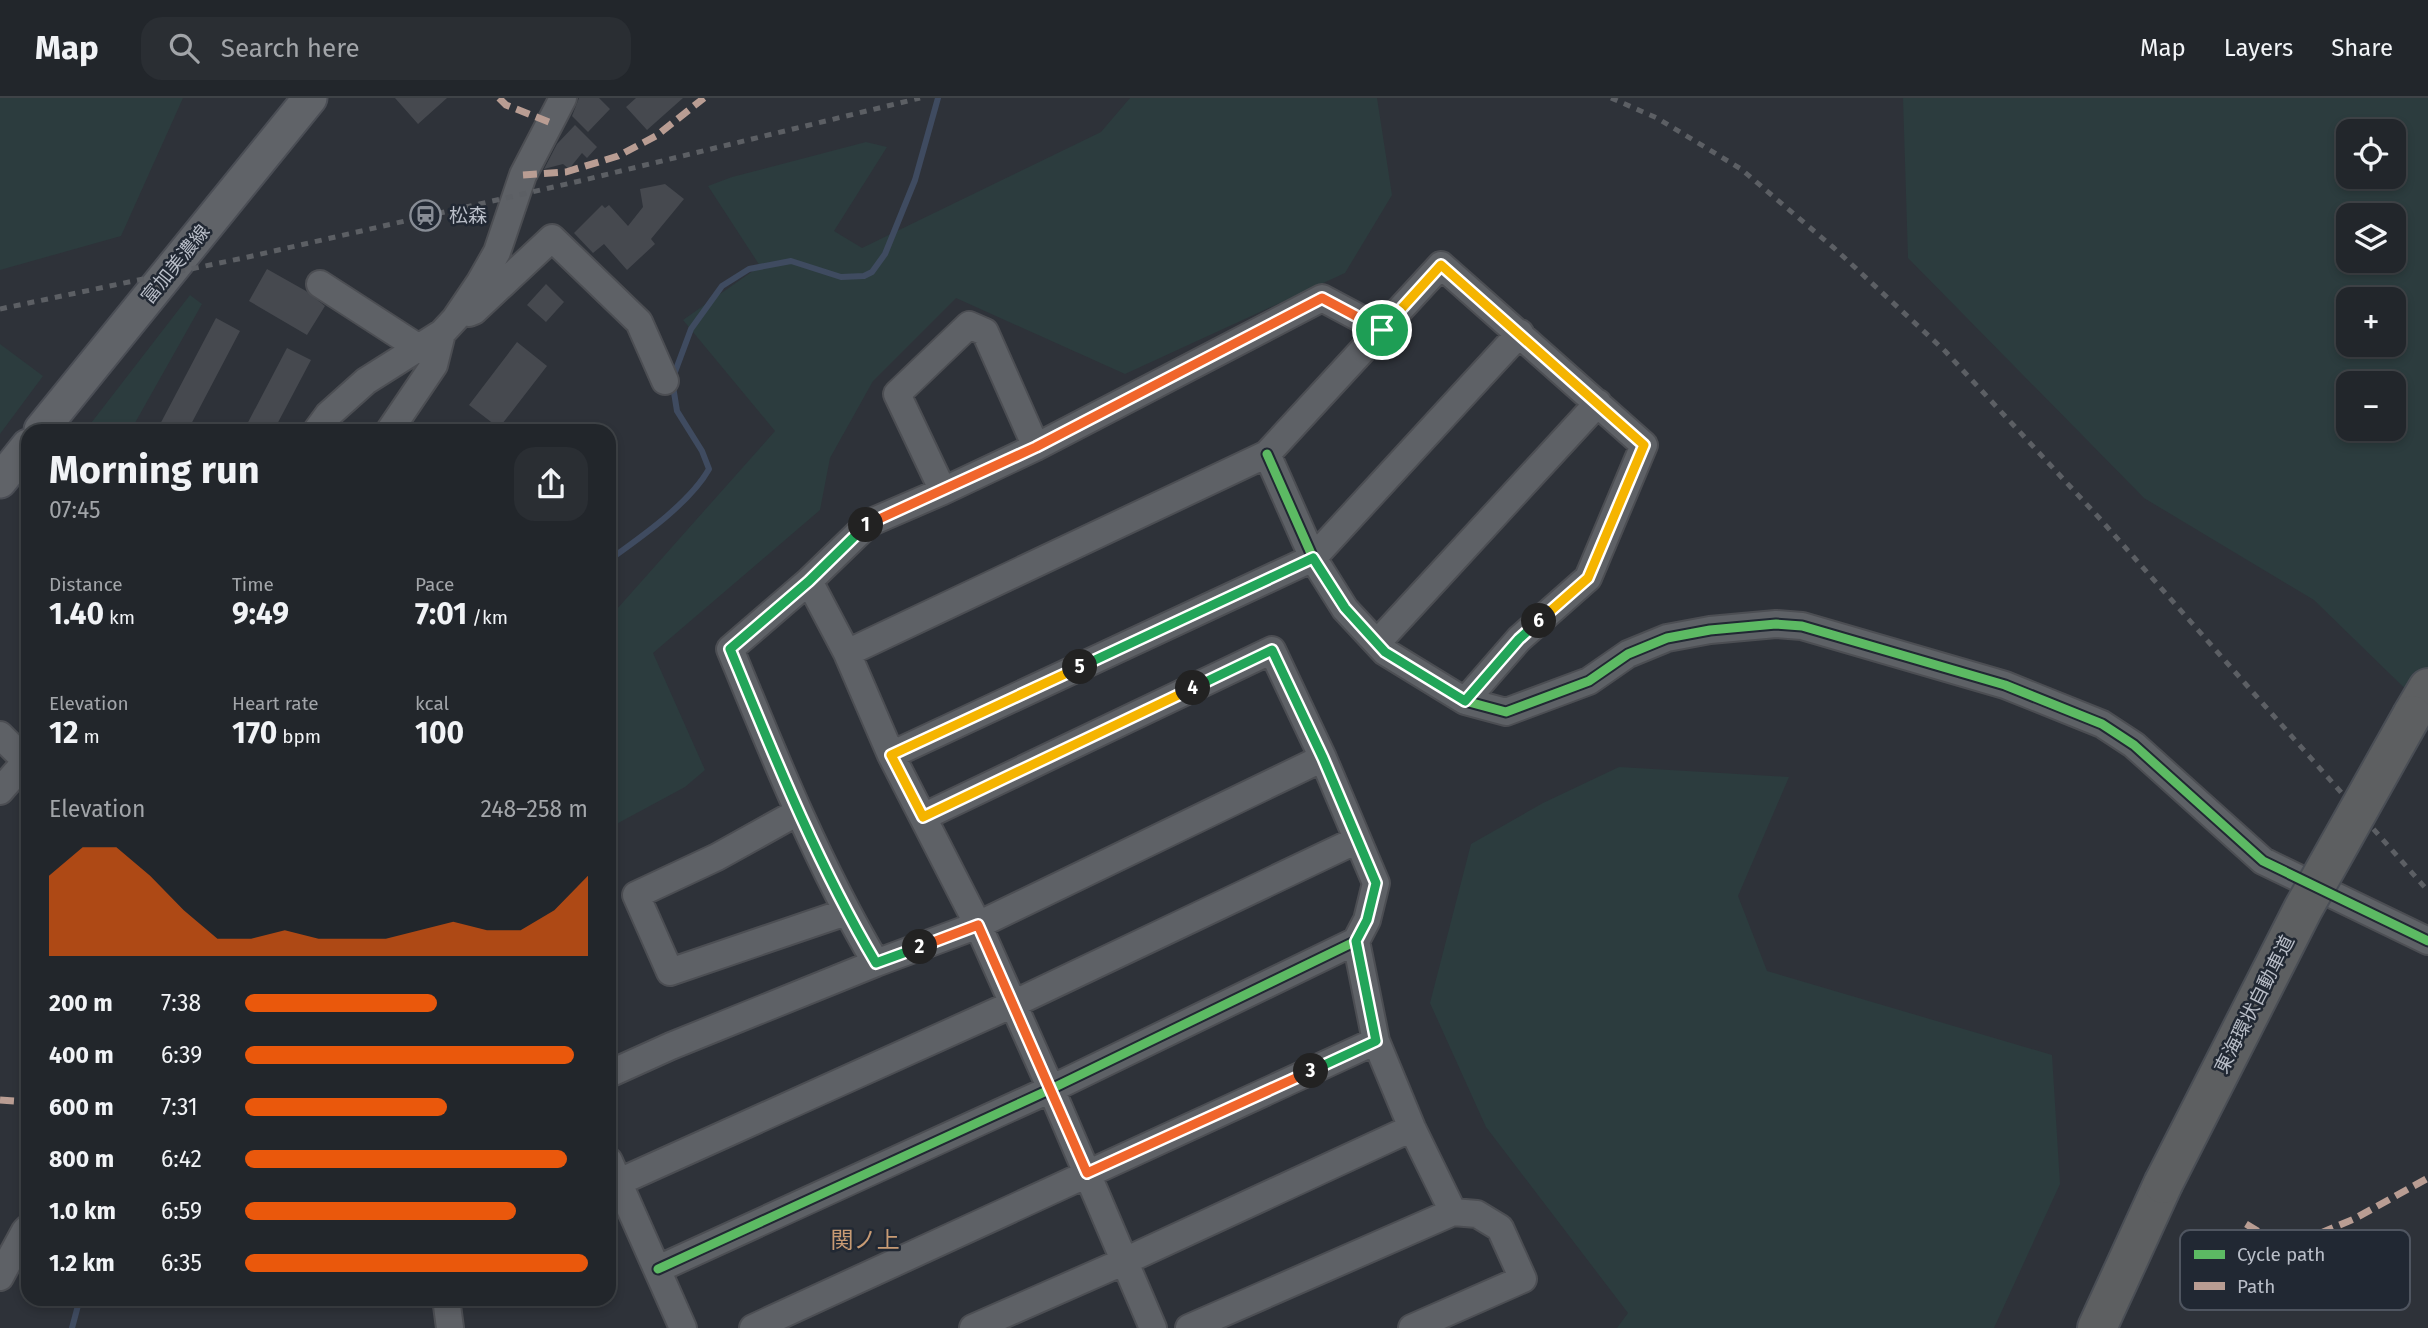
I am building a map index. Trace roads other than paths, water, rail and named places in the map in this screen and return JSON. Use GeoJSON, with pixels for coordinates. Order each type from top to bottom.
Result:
{"type":"FeatureCollection","features":[{"type":"Feature","properties":{"kind":"highway","name":"東海環状自動車道"},"geometry":{"type":"LineString","coordinates":[[2096,1328],[2163,1184],[2303,909],[2420,701]]}},
{"type":"Feature","properties":{"kind":"main road","name":"富加美濃線"},"geometry":{"type":"LineString","coordinates":[[50,424],[310,98]]}},
{"type":"Feature","properties":{"kind":"main road","name":"富加美濃線"},"geometry":{"type":"LineString","coordinates":[[0,481],[21,458]]}},
{"type":"Feature","properties":{"kind":"street"},"geometry":{"type":"LineString","coordinates":[[394,424],[434,365],[449,326],[497,252],[523,176],[563,98]]}},
{"type":"Feature","properties":{"kind":"street"},"geometry":{"type":"LineString","coordinates":[[321,424],[366,381],[474,311],[552,239],[639,322],[665,381]]}},
{"type":"Feature","properties":{"kind":"street"},"geometry":{"type":"LineString","coordinates":[[847,653],[1267,454],[1441,265],[1644,445],[1588,578],[1519,639],[1465,701]]}},
{"type":"Feature","properties":{"kind":"street"},"geometry":{"type":"LineString","coordinates":[[320,284],[419,348]]}},
{"type":"Feature","properties":{"kind":"street"},"geometry":{"type":"LineString","coordinates":[[876,963],[846,912],[798,812],[730,649],[809,581],[869,523],[1036,447],[1322,298],[1382,330]]}},
{"type":"Feature","properties":{"kind":"street"},"geometry":{"type":"LineString","coordinates":[[943,491],[897,394],[969,326],[985,332],[1036,447]]}},
{"type":"Feature","properties":{"kind":"street"},"geometry":{"type":"LineString","coordinates":[[891,755],[1313,558],[1520,333]]}},
{"type":"Feature","properties":{"kind":"street"},"geometry":{"type":"LineString","coordinates":[[1377,643],[1598,403]]}},
{"type":"Feature","properties":{"kind":"street"},"geometry":{"type":"LineString","coordinates":[[1267,454],[1313,558],[1345,608],[1385,652],[1465,701],[1506,712],[1588,681],[1628,654],[1667,638],[1710,630],[1776,624],[1802,626],[2005,685],[2102,724],[2134,745],[2263,861],[2428,941]]}},
{"type":"Feature","properties":{"kind":"street"},"geometry":{"type":"LineString","coordinates":[[809,581],[847,653],[891,755],[978,925],[1153,1328]]}},
{"type":"Feature","properties":{"kind":"street"},"geometry":{"type":"LineString","coordinates":[[658,1269],[1051,1089],[1356,941],[1367,920],[1376,883],[1323,758],[1272,650],[923,817]]}},
{"type":"Feature","properties":{"kind":"street"},"geometry":{"type":"LineString","coordinates":[[0,735],[21,754]]}},
{"type":"Feature","properties":{"kind":"street"},"geometry":{"type":"LineString","coordinates":[[616,1071],[876,963],[978,925],[1323,758]]}},
{"type":"Feature","properties":{"kind":"street"},"geometry":{"type":"LineString","coordinates":[[0,791],[21,767]]}},
{"type":"Feature","properties":{"kind":"street"},"geometry":{"type":"LineString","coordinates":[[798,812],[717,857],[636,895],[670,972],[846,912]]}},
{"type":"Feature","properties":{"kind":"street"},"geometry":{"type":"LineString","coordinates":[[616,1170],[1013,1004],[1357,840]]}},
{"type":"Feature","properties":{"kind":"street"},"geometry":{"type":"LineString","coordinates":[[1356,941],[1376,1041],[1412,1128],[1453,1212]]}},
{"type":"Feature","properties":{"kind":"street"},"geometry":{"type":"LineString","coordinates":[[753,1328],[1376,1041]]}},
{"type":"Feature","properties":{"kind":"street"},"geometry":{"type":"LineString","coordinates":[[974,1328],[1412,1128]]}},
{"type":"Feature","properties":{"kind":"street"},"geometry":{"type":"LineString","coordinates":[[616,1175],[683,1328]]}},
{"type":"Feature","properties":{"kind":"street"},"geometry":{"type":"LineString","coordinates":[[1189,1328],[1453,1212],[1477,1214],[1500,1228],[1523,1279],[1412,1328]]}},
{"type":"Feature","properties":{"kind":"street"},"geometry":{"type":"LineString","coordinates":[[0,1278],[21,1239]]}},
{"type":"Feature","properties":{"kind":"street"},"geometry":{"type":"LineString","coordinates":[[447,1306],[450,1328]]}},
{"type":"Feature","properties":{"kind":"waterway"},"geometry":{"type":"LineString","coordinates":[[616,555],[677,507],[701,482],[709,469],[702,451],[677,411],[672,380],[691,329],[722,286],[749,269],[791,261],[841,277],[864,276],[872,272],[885,254],[915,180],[938,98]]}},
{"type":"Feature","properties":{"kind":"waterway"},"geometry":{"type":"LineString","coordinates":[[72,1328],[78,1306]]}},
{"type":"Feature","properties":{"kind":"railway"},"geometry":{"type":"LineString","coordinates":[[0,309],[248,257],[584,180],[920,98]]}},
{"type":"Feature","properties":{"kind":"railway"},"geometry":{"type":"LineString","coordinates":[[1611,98],[1657,118],[1741,169],[1834,248],[1945,351],[2102,521],[2428,891]]}},
{"type":"Feature","properties":{"kind":"place","name":"松森"},"geometry":{"type":"Point","coordinates":[426,215]}},
{"type":"Feature","properties":{"kind":"district","name":"関ノ上"},"geometry":{"type":"Point","coordinates":[865,1240]}}]}
